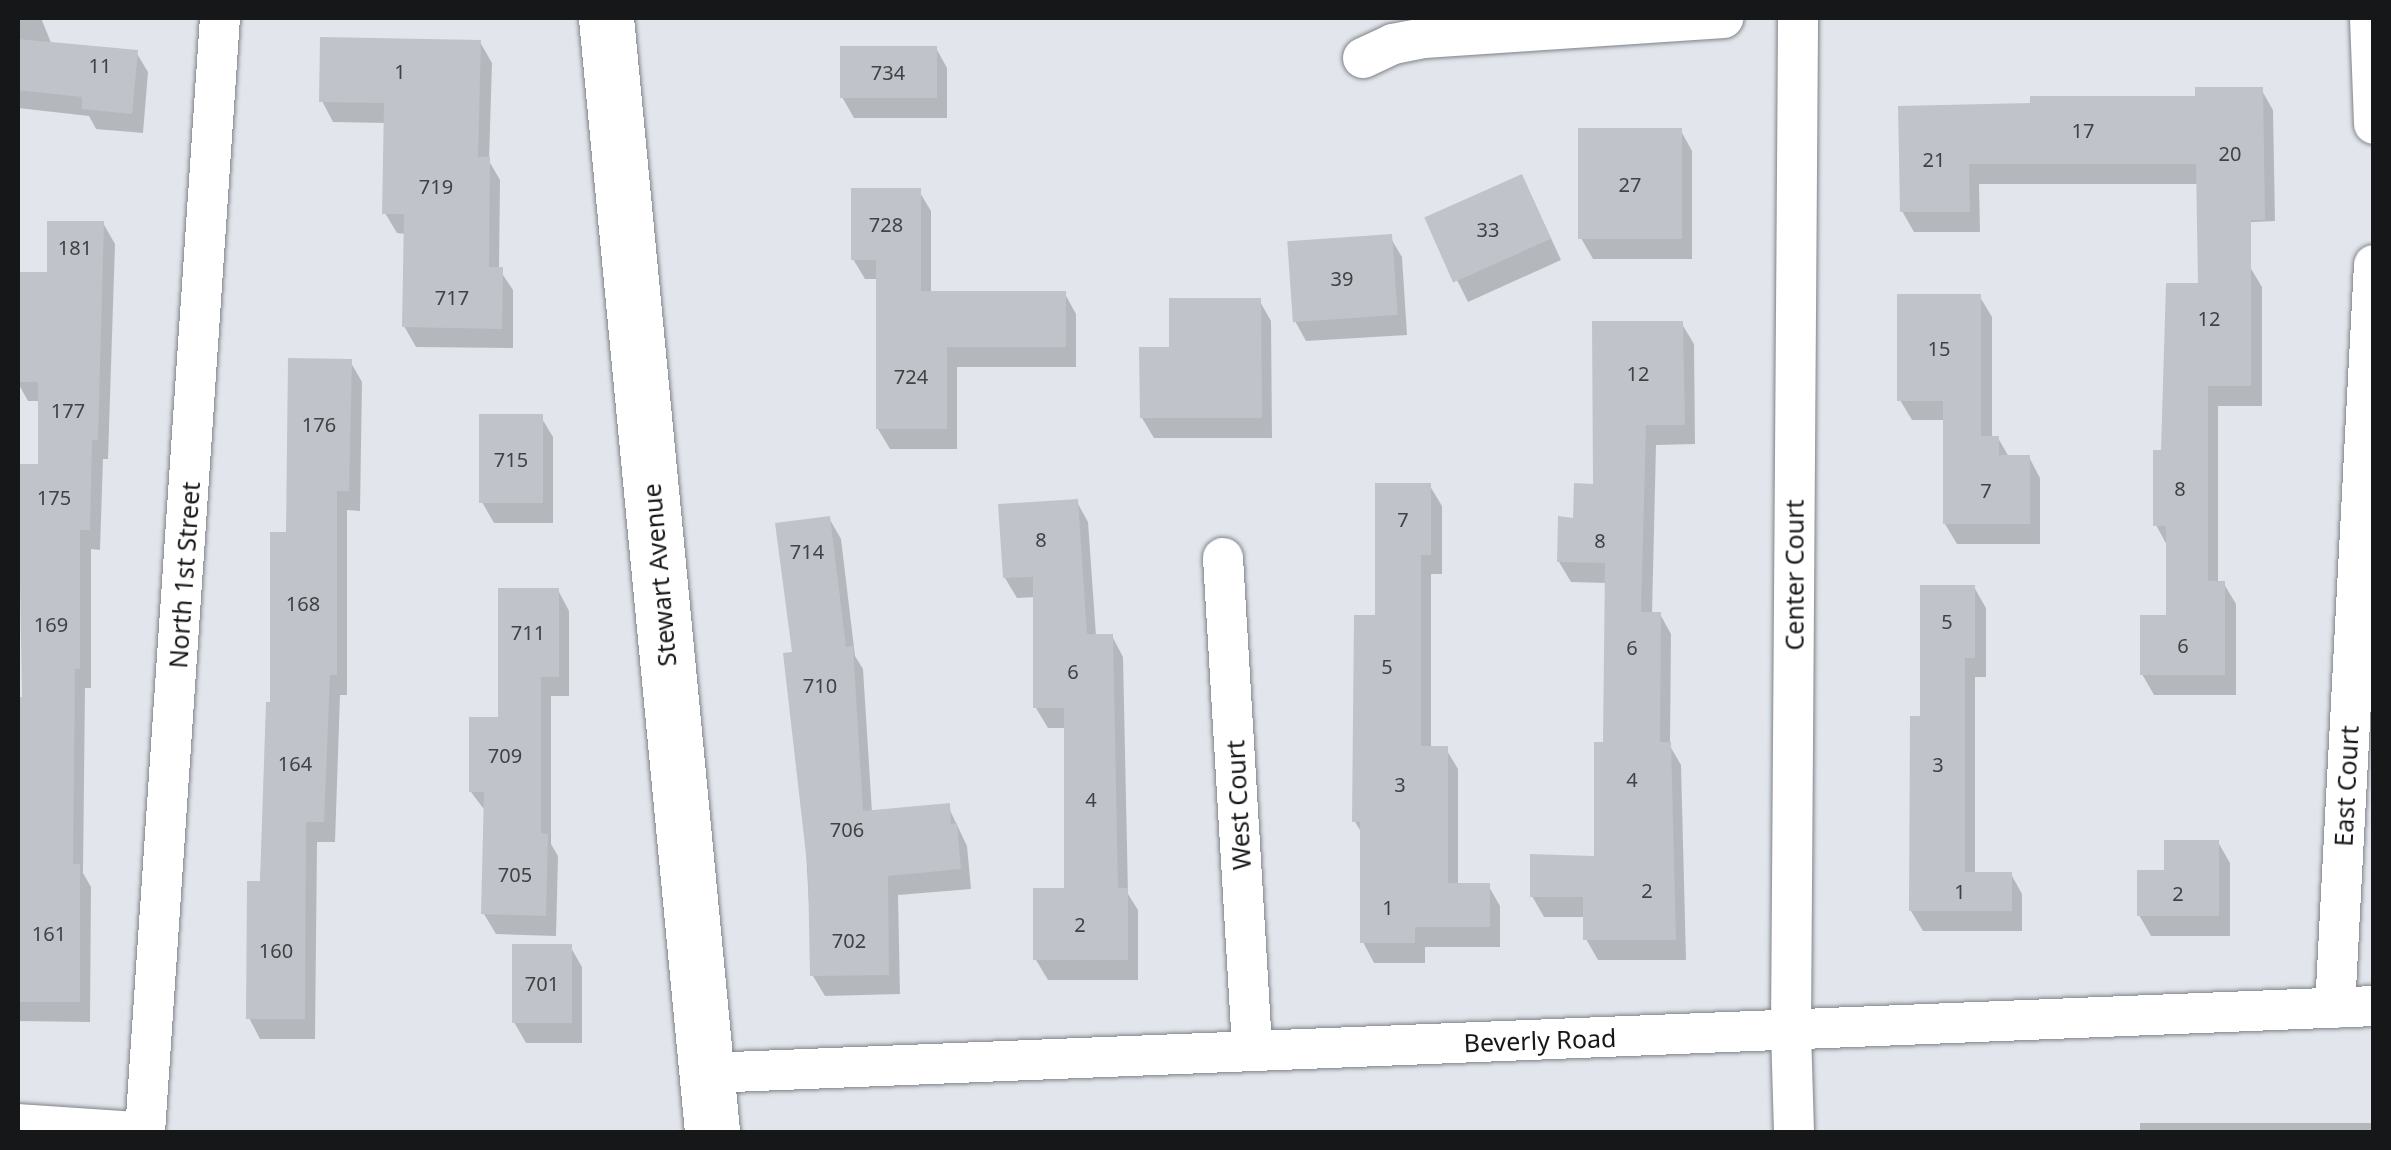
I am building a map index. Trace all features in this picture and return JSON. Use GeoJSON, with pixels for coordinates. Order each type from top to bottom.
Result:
{"type":"FeatureCollection","features":[{"type":"Feature","properties":{"kind":"main road","name":"Stewart Avenue"},"geometry":{"type":"LineString","coordinates":[[606,18],[712,1132]]}},
{"type":"Feature","properties":{"kind":"street","name":"North 1st Street"},"geometry":{"type":"LineString","coordinates":[[145,1132],[220,18]]}},
{"type":"Feature","properties":{"kind":"street"},"geometry":{"type":"LineString","coordinates":[[1363,58],[1394,44],[1440,36],[1723,18]]}},
{"type":"Feature","properties":{"kind":"street","name":"Center Court"},"geometry":{"type":"LineString","coordinates":[[1794,1132],[1791,1030],[1798,18]]}},
{"type":"Feature","properties":{"kind":"street"},"geometry":{"type":"LineString","coordinates":[[2370,18],[2374,124]]}},
{"type":"Feature","properties":{"kind":"street","name":"East Court"},"geometry":{"type":"LineString","coordinates":[[2354,1007],[2374,265]]}},
{"type":"Feature","properties":{"kind":"street","name":"West Court"},"geometry":{"type":"LineString","coordinates":[[1224,558],[1252,1051]]}},
{"type":"Feature","properties":{"kind":"street","name":"Beverly Road"},"geometry":{"type":"LineString","coordinates":[[707,1073],[2354,1007]]}},
{"type":"Feature","properties":{"kind":"street"},"geometry":{"type":"LineString","coordinates":[[18,1124],[135,1132]]}},
{"type":"Feature","properties":{"kind":"building"},"geometry":{"type":"Polygon","coordinates":[[[320,37],[481,40],[478,157],[490,157],[489,267],[503,267],[502,329],[402,327],[404,214],[382,214],[384,103],[319,102],[320,37]]]}},
{"type":"Feature","properties":{"kind":"building"},"geometry":{"type":"Polygon","coordinates":[[[18,39],[138,50],[132,114],[82,109],[82,97],[18,90],[18,39]]]}},
{"type":"Feature","properties":{"kind":"building"},"geometry":{"type":"Polygon","coordinates":[[[840,46],[937,46],[937,98],[840,98],[840,46]]]}},
{"type":"Feature","properties":{"kind":"building"},"geometry":{"type":"Polygon","coordinates":[[[2195,87],[2263,87],[2265,220],[2251,220],[2251,386],[2208,386],[2208,581],[2225,581],[2225,675],[2140,675],[2140,615],[2166,615],[2166,526],[2153,526],[2153,450],[2161,450],[2166,283],[2198,283],[2196,164],[1969,164],[1970,212],[1900,212],[1898,106],[2030,103],[2030,96],[2195,96],[2195,87]]]}},
{"type":"Feature","properties":{"kind":"building"},"geometry":{"type":"Polygon","coordinates":[[[1578,128],[1682,128],[1682,239],[1578,239],[1578,128]]]}},
{"type":"Feature","properties":{"kind":"building"},"geometry":{"type":"Polygon","coordinates":[[[1522,174],[1551,239],[1453,282],[1424,218],[1522,174]]]}},
{"type":"Feature","properties":{"kind":"building"},"geometry":{"type":"Polygon","coordinates":[[[851,188],[921,188],[921,291],[1066,291],[1066,347],[947,347],[947,429],[876,429],[876,260],[851,260],[851,188]]]}},
{"type":"Feature","properties":{"kind":"building"},"geometry":{"type":"Polygon","coordinates":[[[47,221],[104,221],[98,440],[92,440],[90,530],[80,530],[80,669],[75,669],[73,864],[80,864],[80,1002],[18,1002],[18,697],[22,697],[18,464],[38,464],[38,382],[18,382],[18,272],[47,272],[47,221]]]}},
{"type":"Feature","properties":{"kind":"building"},"geometry":{"type":"Polygon","coordinates":[[[1392,234],[1398,315],[1293,322],[1287,241],[1392,234]]]}},
{"type":"Feature","properties":{"kind":"building"},"geometry":{"type":"Polygon","coordinates":[[[1897,294],[1981,294],[1981,436],[1999,436],[1999,455],[2030,455],[2030,524],[1943,524],[1943,401],[1897,401],[1897,294]]]}},
{"type":"Feature","properties":{"kind":"building"},"geometry":{"type":"Polygon","coordinates":[[[1169,298],[1261,298],[1262,418],[1140,418],[1139,347],[1169,347],[1169,298]]]}},
{"type":"Feature","properties":{"kind":"building"},"geometry":{"type":"Polygon","coordinates":[[[1592,321],[1683,321],[1685,425],[1646,425],[1641,612],[1661,612],[1660,742],[1671,742],[1676,940],[1583,940],[1583,897],[1530,897],[1530,854],[1594,856],[1594,742],[1603,742],[1605,563],[1557,562],[1558,516],[1573,518],[1574,483],[1593,484],[1592,321]]]}},
{"type":"Feature","properties":{"kind":"building"},"geometry":{"type":"Polygon","coordinates":[[[288,358],[352,359],[349,491],[337,491],[337,675],[330,675],[324,822],[306,822],[305,1019],[246,1019],[247,881],[260,881],[266,702],[270,702],[270,532],[286,532],[288,358]]]}},
{"type":"Feature","properties":{"kind":"building"},"geometry":{"type":"Polygon","coordinates":[[[479,414],[543,414],[543,503],[479,503],[479,414]]]}},
{"type":"Feature","properties":{"kind":"building"},"geometry":{"type":"Polygon","coordinates":[[[1375,483],[1431,483],[1431,555],[1421,555],[1421,746],[1448,746],[1448,883],[1490,883],[1490,927],[1415,927],[1415,943],[1360,943],[1360,822],[1352,822],[1354,615],[1375,615],[1375,483]]]}},
{"type":"Feature","properties":{"kind":"building"},"geometry":{"type":"Polygon","coordinates":[[[1078,499],[1087,634],[1113,634],[1118,888],[1128,888],[1128,960],[1033,960],[1033,888],[1064,888],[1064,708],[1033,708],[1033,577],[1003,578],[998,504],[1078,499]]]}},
{"type":"Feature","properties":{"kind":"building"},"geometry":{"type":"Polygon","coordinates":[[[830,516],[846,647],[853,646],[863,811],[950,803],[951,824],[957,823],[961,869],[888,876],[889,975],[810,976],[808,872],[783,653],[792,652],[775,523],[830,516]]]}},
{"type":"Feature","properties":{"kind":"building"},"geometry":{"type":"Polygon","coordinates":[[[1920,585],[1975,585],[1975,658],[1965,658],[1965,872],[2012,872],[2012,911],[1909,911],[1910,716],[1920,716],[1920,585]]]}},
{"type":"Feature","properties":{"kind":"building"},"geometry":{"type":"Polygon","coordinates":[[[498,588],[559,588],[559,677],[541,677],[541,833],[548,834],[546,916],[481,914],[484,792],[469,792],[469,717],[498,717],[498,588]]]}},
{"type":"Feature","properties":{"kind":"building"},"geometry":{"type":"Polygon","coordinates":[[[2164,840],[2219,840],[2219,916],[2137,916],[2137,870],[2164,870],[2164,840]]]}},
{"type":"Feature","properties":{"kind":"building"},"geometry":{"type":"Polygon","coordinates":[[[512,944],[572,944],[572,1023],[512,1023],[512,944]]]}}]}
